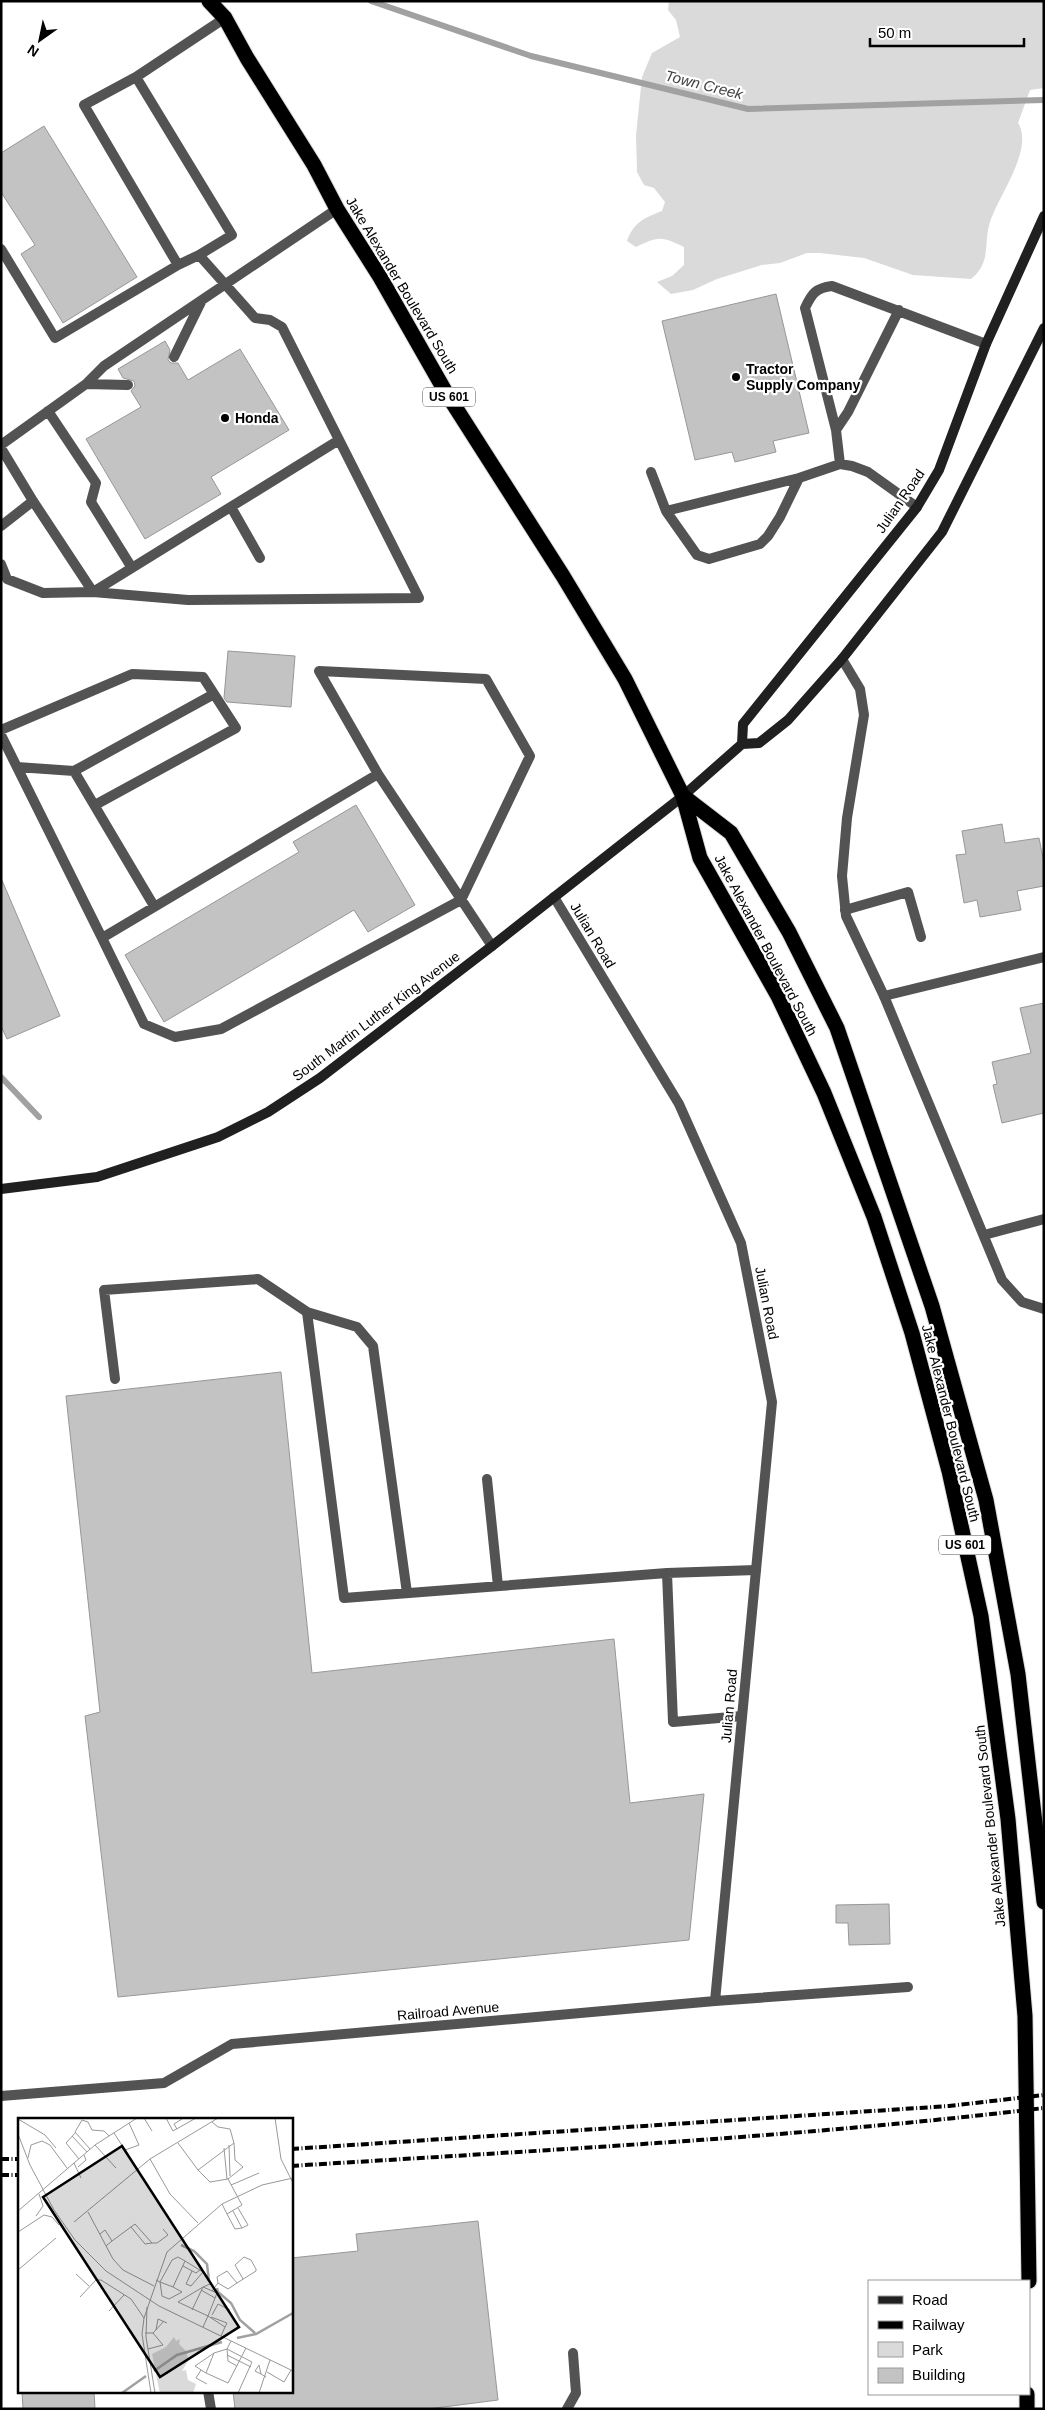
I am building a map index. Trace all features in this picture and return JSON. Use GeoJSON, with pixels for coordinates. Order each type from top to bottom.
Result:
{"type":"FeatureCollection","features":[{"type":"Feature","properties":{"kind":"highway","name":"Jake Alexander Boulevard South"},"geometry":{"type":"LineString","coordinates":[[210,1],[225,18],[247,58],[314,164],[337,209],[380,278],[445,391],[563,576],[624,679],[683,796],[700,858],[782,1005],[824,1093],[874,1217],[912,1333],[949,1471],[981,1616],[1008,1818],[1025,2016],[1028,2280]]}},
{"type":"Feature","properties":{"kind":"highway","name":"Jake Alexander Boulevard South"},"geometry":{"type":"LineString","coordinates":[[683,796],[731,833],[788,932],[837,1028],[932,1306],[986,1500],[1018,1674],[1044,1902]]}},
{"type":"Feature","properties":{"kind":"highway"},"geometry":{"type":"LineString","coordinates":[[1033,1793],[1044,1854]]}},
{"type":"Feature","properties":{"kind":"highway"},"geometry":{"type":"LineString","coordinates":[[1027,2395],[1027,2409]]}},
{"type":"Feature","properties":{"kind":"street"},"geometry":{"type":"LineString","coordinates":[[178,265],[84,105],[136,77],[225,18]]}},
{"type":"Feature","properties":{"kind":"street"},"geometry":{"type":"LineString","coordinates":[[1,249],[55,338],[232,235],[136,77]]}},
{"type":"Feature","properties":{"kind":"street"},"geometry":{"type":"LineString","coordinates":[[93,592],[33,501],[1,446],[86,384],[104,366],[337,209]]}},
{"type":"Feature","properties":{"kind":"street","name":"Julian Road"},"geometry":{"type":"LineString","coordinates":[[742,744],[743,724],[917,506],[940,470],[986,344],[1044,216]]}},
{"type":"Feature","properties":{"kind":"street"},"geometry":{"type":"LineString","coordinates":[[1,564],[7,579],[43,593],[93,592],[188,600],[419,598],[282,327],[270,320],[255,318],[199,255]]}},
{"type":"Feature","properties":{"kind":"street"},"geometry":{"type":"LineString","coordinates":[[840,464],[836,430],[805,308],[810,296],[818,288],[832,286],[986,344]]}},
{"type":"Feature","properties":{"kind":"street"},"geometry":{"type":"LineString","coordinates":[[174,357],[201,301]]}},
{"type":"Feature","properties":{"kind":"street"},"geometry":{"type":"LineString","coordinates":[[836,430],[848,412],[899,310]]}},
{"type":"Feature","properties":{"kind":"street","name":"Julian Road"},"geometry":{"type":"LineString","coordinates":[[715,2001],[772,1402],[741,1243],[679,1104],[554,897],[683,796],[742,744],[759,744],[788,720],[842,658],[942,532],[1044,328]]}},
{"type":"Feature","properties":{"kind":"street"},"geometry":{"type":"LineString","coordinates":[[86,384],[128,385]]}},
{"type":"Feature","properties":{"kind":"street"},"geometry":{"type":"LineString","coordinates":[[48,411],[96,483],[91,502],[132,568]]}},
{"type":"Feature","properties":{"kind":"street"},"geometry":{"type":"LineString","coordinates":[[93,592],[339,440]]}},
{"type":"Feature","properties":{"kind":"street"},"geometry":{"type":"LineString","coordinates":[[666,511],[799,478],[840,464],[868,472],[917,506]]}},
{"type":"Feature","properties":{"kind":"street"},"geometry":{"type":"LineString","coordinates":[[651,472],[666,511],[697,556],[708,559],[760,544],[768,536],[780,517],[799,478]]}},
{"type":"Feature","properties":{"kind":"street"},"geometry":{"type":"LineString","coordinates":[[1,526],[33,501]]}},
{"type":"Feature","properties":{"kind":"street"},"geometry":{"type":"LineString","coordinates":[[231,507],[260,558]]}},
{"type":"Feature","properties":{"kind":"street"},"geometry":{"type":"LineString","coordinates":[[842,658],[860,689],[864,715],[847,818],[842,876],[846,916],[884,996],[1002,1280],[1022,1302],[1044,1309]]}},
{"type":"Feature","properties":{"kind":"street"},"geometry":{"type":"LineString","coordinates":[[1,735],[144,1024],[175,1037],[220,1029],[461,900],[530,756],[486,679],[319,671],[378,774],[461,900],[492,946]]}},
{"type":"Feature","properties":{"kind":"street"},"geometry":{"type":"LineString","coordinates":[[1,730],[132,674],[203,677],[236,728],[94,805]]}},
{"type":"Feature","properties":{"kind":"street"},"geometry":{"type":"LineString","coordinates":[[17,767],[74,771],[214,694]]}},
{"type":"Feature","properties":{"kind":"street"},"geometry":{"type":"LineString","coordinates":[[74,771],[154,906]]}},
{"type":"Feature","properties":{"kind":"street"},"geometry":{"type":"LineString","coordinates":[[102,938],[378,774]]}},
{"type":"Feature","properties":{"kind":"street"},"geometry":{"type":"LineString","coordinates":[[845,910],[908,892],[921,937]]}},
{"type":"Feature","properties":{"kind":"street","name":"South Martin Luther King Avenue"},"geometry":{"type":"LineString","coordinates":[[1,1189],[97,1177],[218,1137],[268,1112],[320,1078],[554,897]]}},
{"type":"Feature","properties":{"kind":"street"},"geometry":{"type":"LineString","coordinates":[[884,996],[1044,957]]}},
{"type":"Feature","properties":{"kind":"street"},"geometry":{"type":"LineString","coordinates":[[984,1235],[1044,1219]]}},
{"type":"Feature","properties":{"kind":"street"},"geometry":{"type":"LineString","coordinates":[[115,1379],[104,1290],[258,1279],[307,1312],[358,1327],[373,1346],[407,1593]]}},
{"type":"Feature","properties":{"kind":"street"},"geometry":{"type":"LineString","coordinates":[[307,1312],[344,1598],[667,1573],[756,1570]]}},
{"type":"Feature","properties":{"kind":"street"},"geometry":{"type":"LineString","coordinates":[[487,1478],[498,1586]]}},
{"type":"Feature","properties":{"kind":"street"},"geometry":{"type":"LineString","coordinates":[[667,1573],[673,1722],[742,1716]]}},
{"type":"Feature","properties":{"kind":"street","name":"Railroad Avenue"},"geometry":{"type":"LineString","coordinates":[[1,2096],[164,2084],[232,2044],[715,2001],[908,1987]]}},
{"type":"Feature","properties":{"kind":"street"},"geometry":{"type":"LineString","coordinates":[[567,2409],[576,2393],[573,2353]]}},
{"type":"Feature","properties":{"kind":"street"},"geometry":{"type":"LineString","coordinates":[[208,2392],[211,2409]]}},
{"type":"Feature","properties":{"kind":"green space"},"geometry":{"type":"Polygon","coordinates":[[[669,1],[1044,1],[1044,88],[1030,90],[1018,123],[1022,133],[1019,158],[991,219],[988,228],[985,258],[978,272],[971,279],[913,275],[864,258],[807,253],[780,263],[762,265],[717,279],[693,290],[671,294],[657,282],[672,276],[684,265],[684,247],[665,239],[655,239],[636,247],[627,241],[636,225],[662,211],[665,202],[654,188],[644,185],[637,172],[636,135],[642,77],[652,53],[680,37],[676,20],[668,10],[669,1]]]}},
{"type":"Feature","properties":{"kind":"building"},"geometry":{"type":"Polygon","coordinates":[[[44,126],[137,277],[63,323],[21,254],[35,245],[1,192],[1,153],[44,126]]]}},
{"type":"Feature","properties":{"kind":"building","name":"Tractor Supply Company"},"geometry":{"type":"Polygon","coordinates":[[[776,294],[809,433],[773,441],[776,452],[735,462],[732,452],[695,460],[662,321],[776,294]]]}},
{"type":"Feature","properties":{"kind":"building"},"geometry":{"type":"Polygon","coordinates":[[[165,341],[170,350],[168,360],[171,363],[178,363],[188,380],[240,349],[289,430],[211,477],[221,494],[145,539],[86,439],[141,407],[131,391],[135,386],[134,381],[123,378],[118,369],[165,341]]]}},
{"type":"Feature","properties":{"kind":"building"},"geometry":{"type":"Polygon","coordinates":[[[228,651],[295,656],[291,707],[227,702],[224,698],[228,651]]]}},
{"type":"Feature","properties":{"kind":"building"},"geometry":{"type":"Polygon","coordinates":[[[356,805],[415,905],[368,932],[354,910],[164,1022],[125,955],[299,852],[293,842],[356,805]]]}},
{"type":"Feature","properties":{"kind":"building"},"geometry":{"type":"Polygon","coordinates":[[[1002,824],[1005,843],[1039,838],[1044,863],[1044,886],[1017,891],[1021,910],[980,917],[977,900],[964,903],[956,855],[966,854],[962,831],[1002,824]]]}},
{"type":"Feature","properties":{"kind":"building"},"geometry":{"type":"Polygon","coordinates":[[[1,878],[60,1016],[7,1039],[1,1026],[1,878]]]}},
{"type":"Feature","properties":{"kind":"building"},"geometry":{"type":"Polygon","coordinates":[[[1044,1003],[1044,1113],[1002,1123],[993,1085],[997,1084],[992,1062],[1031,1053],[1020,1008],[1044,1003]]]}},
{"type":"Feature","properties":{"kind":"building"},"geometry":{"type":"Polygon","coordinates":[[[281,1372],[312,1673],[614,1639],[630,1803],[704,1794],[689,1940],[118,1997],[85,1716],[100,1712],[66,1396],[281,1372]]]}},
{"type":"Feature","properties":{"kind":"building"},"geometry":{"type":"Polygon","coordinates":[[[889,1904],[890,1944],[849,1945],[848,1923],[836,1923],[836,1905],[889,1904]]]}},
{"type":"Feature","properties":{"kind":"building"},"geometry":{"type":"Polygon","coordinates":[[[478,2221],[498,2400],[428,2409],[235,2409],[233,2392],[292,2392],[292,2258],[358,2251],[356,2234],[478,2221]]]}},
{"type":"Feature","properties":{"kind":"building"},"geometry":{"type":"Polygon","coordinates":[[[22,2392],[94,2392],[95,2409],[23,2409],[22,2392]]]}},
{"type":"Feature","properties":{"kind":"waterway","name":"Town Creek"},"geometry":{"type":"LineString","coordinates":[[371,1],[531,56],[748,109],[1044,100]]}},
{"type":"Feature","properties":{"kind":"waterway"},"geometry":{"type":"LineString","coordinates":[[1,1077],[39,1117]]}},
{"type":"Feature","properties":{"kind":"railway"},"geometry":{"type":"LineString","coordinates":[[292,2149],[949,2106],[1044,2095]]}},
{"type":"Feature","properties":{"kind":"railway"},"geometry":{"type":"LineString","coordinates":[[292,2166],[574,2149],[762,2135],[1044,2108]]}},
{"type":"Feature","properties":{"kind":"railway"},"geometry":{"type":"LineString","coordinates":[[1,2159],[18,2159]]}},
{"type":"Feature","properties":{"kind":"railway"},"geometry":{"type":"LineString","coordinates":[[1,2175],[18,2175]]}},
{"type":"Feature","properties":{"kind":"place","name":"Tractor Supply Company"},"geometry":{"type":"Point","coordinates":[736,377]}},
{"type":"Feature","properties":{"kind":"place","name":"Honda"},"geometry":{"type":"Point","coordinates":[225,418]}}]}
